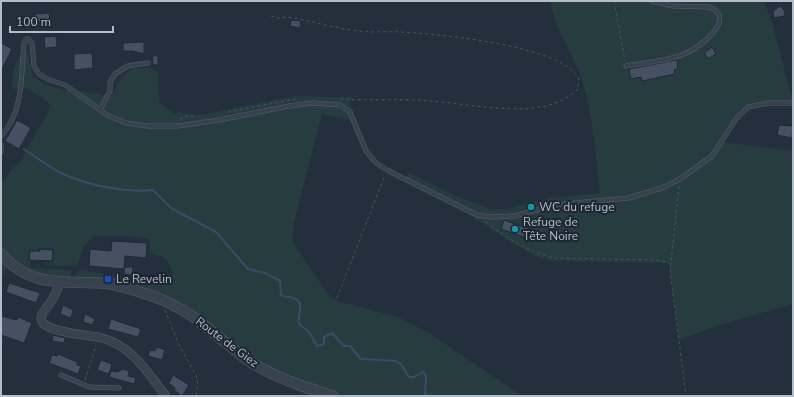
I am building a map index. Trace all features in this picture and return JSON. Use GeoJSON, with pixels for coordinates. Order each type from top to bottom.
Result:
{"type":"FeatureCollection","features":[{"type":"Feature","properties":{"kind":"street","name":"Route de Giez"},"geometry":{"type":"LineString","coordinates":[[1,254],[9,263],[25,274],[38,279],[59,282],[112,284],[141,292],[163,301],[194,317],[232,349],[265,370],[290,382],[333,396]]}},
{"type":"Feature","properties":{"kind":"street"},"geometry":{"type":"LineString","coordinates":[[59,282],[56,294],[41,314],[41,322],[52,329],[99,338],[120,346],[137,358],[166,396]]}},
{"type":"Feature","properties":{"kind":"lane"},"geometry":{"type":"LineString","coordinates":[[626,66],[684,55],[714,32],[720,24],[719,15],[711,8],[673,6],[652,1]]}},
{"type":"Feature","properties":{"kind":"lane"},"geometry":{"type":"LineString","coordinates":[[1,136],[13,119],[18,104],[26,39],[30,40],[32,43],[34,66],[38,74],[47,79],[65,85],[112,118],[126,123],[148,126],[178,126],[219,120],[294,105],[340,105],[350,112],[368,154],[376,163],[387,170],[477,215],[515,216],[554,205],[628,198],[662,188],[680,179],[712,156],[736,120],[748,107],[769,103],[793,103]]}},
{"type":"Feature","properties":{"kind":"lane"},"geometry":{"type":"LineString","coordinates":[[100,110],[110,91],[110,82],[115,74],[128,66],[148,63]]}},
{"type":"Feature","properties":{"kind":"lane"},"geometry":{"type":"LineString","coordinates":[[1,145],[1,152]]}},
{"type":"Feature","properties":{"kind":"lane"},"geometry":{"type":"LineString","coordinates":[[61,375],[89,387],[119,388]]}},
{"type":"Feature","properties":{"kind":"path"},"geometry":{"type":"LineString","coordinates":[[614,1],[626,66]]}},
{"type":"Feature","properties":{"kind":"path"},"geometry":{"type":"LineString","coordinates":[[271,16],[279,18],[288,17],[359,32],[426,34],[502,45],[539,54],[564,63],[573,69],[579,80],[578,87],[573,94],[555,103],[529,108],[499,110],[429,100],[338,99]]}},
{"type":"Feature","properties":{"kind":"path"},"geometry":{"type":"LineString","coordinates":[[223,113],[294,99]]}},
{"type":"Feature","properties":{"kind":"path"},"geometry":{"type":"LineString","coordinates":[[178,126],[184,116],[198,118]]}},
{"type":"Feature","properties":{"kind":"path"},"geometry":{"type":"LineString","coordinates":[[337,298],[387,170]]}},
{"type":"Feature","properties":{"kind":"path"},"geometry":{"type":"LineString","coordinates":[[680,179],[670,263],[686,396]]}},
{"type":"Feature","properties":{"kind":"path"},"geometry":{"type":"LineString","coordinates":[[477,215],[499,232],[545,256],[555,258],[656,260],[670,263]]}},
{"type":"Feature","properties":{"kind":"path"},"geometry":{"type":"LineString","coordinates":[[163,301],[179,345],[196,375],[198,384],[196,396]]}},
{"type":"Feature","properties":{"kind":"path"},"geometry":{"type":"LineString","coordinates":[[84,384],[99,338]]}},
{"type":"Feature","properties":{"kind":"green space"},"geometry":{"type":"Polygon","coordinates":[[[551,1],[764,1],[773,25],[793,103],[765,104],[750,108],[738,119],[723,142],[793,151],[793,304],[719,325],[679,340],[669,263],[552,261],[537,257],[517,246],[472,216],[390,175],[375,165],[365,153],[352,120],[322,114],[294,222],[292,241],[323,287],[331,297],[337,301],[398,317],[429,333],[522,396],[308,396],[271,379],[229,353],[188,319],[169,310],[167,299],[74,282],[76,274],[80,270],[158,283],[168,281],[173,273],[171,268],[163,257],[150,254],[149,239],[126,236],[94,236],[84,246],[77,266],[45,265],[45,263],[53,262],[54,249],[38,248],[37,250],[29,250],[28,260],[30,260],[31,268],[72,270],[69,283],[59,282],[9,263],[1,281],[1,182],[4,181],[11,170],[23,159],[25,152],[50,106],[48,102],[27,88],[15,90],[12,86],[17,61],[27,49],[33,77],[55,88],[111,97],[119,81],[130,70],[136,68],[148,68],[154,70],[158,72],[159,102],[175,114],[178,112],[199,115],[295,96],[353,97],[350,103],[364,143],[372,157],[378,163],[406,177],[410,173],[454,195],[491,209],[505,209],[551,198],[600,193],[592,124],[583,83],[555,19],[551,1]]]}},
{"type":"Feature","properties":{"kind":"building"},"geometry":{"type":"Polygon","coordinates":[[[780,6],[784,10],[785,16],[774,18],[773,11],[780,6]]]}},
{"type":"Feature","properties":{"kind":"building"},"geometry":{"type":"Polygon","coordinates":[[[49,13],[50,21],[35,22],[35,14],[49,13]]]}},
{"type":"Feature","properties":{"kind":"building"},"geometry":{"type":"Polygon","coordinates":[[[291,20],[301,21],[300,28],[290,26],[291,20]]]}},
{"type":"Feature","properties":{"kind":"building"},"geometry":{"type":"Polygon","coordinates":[[[56,36],[57,47],[45,48],[44,37],[56,36]]]}},
{"type":"Feature","properties":{"kind":"building"},"geometry":{"type":"Polygon","coordinates":[[[144,42],[144,54],[133,51],[123,51],[123,43],[144,42]]]}},
{"type":"Feature","properties":{"kind":"building"},"geometry":{"type":"Polygon","coordinates":[[[1,43],[12,49],[1,71],[1,43]]]}},
{"type":"Feature","properties":{"kind":"building"},"geometry":{"type":"Polygon","coordinates":[[[712,47],[716,54],[708,59],[704,53],[712,47]]]}},
{"type":"Feature","properties":{"kind":"building"},"geometry":{"type":"Polygon","coordinates":[[[92,53],[93,68],[74,70],[74,54],[92,53]]]}},
{"type":"Feature","properties":{"kind":"building"},"geometry":{"type":"Polygon","coordinates":[[[152,56],[158,56],[158,65],[153,65],[152,56]]]}},
{"type":"Feature","properties":{"kind":"building"},"geometry":{"type":"Polygon","coordinates":[[[677,60],[678,69],[674,70],[675,74],[642,81],[641,77],[631,79],[629,69],[677,60]]]}},
{"type":"Feature","properties":{"kind":"building"},"geometry":{"type":"Polygon","coordinates":[[[17,120],[31,128],[19,149],[5,141],[17,120]]]}},
{"type":"Feature","properties":{"kind":"building"},"geometry":{"type":"Polygon","coordinates":[[[779,125],[793,126],[792,138],[777,135],[779,125]]]}},
{"type":"Feature","properties":{"kind":"building","name":"Refuge de Tête Noire"},"geometry":{"type":"Polygon","coordinates":[[[504,220],[530,229],[527,238],[501,229],[504,220]]]}},
{"type":"Feature","properties":{"kind":"building"},"geometry":{"type":"Polygon","coordinates":[[[112,241],[147,243],[146,258],[125,256],[124,269],[89,266],[90,249],[111,251],[112,241]]]}},
{"type":"Feature","properties":{"kind":"building"},"geometry":{"type":"Polygon","coordinates":[[[40,249],[53,250],[52,261],[29,260],[30,251],[40,251],[40,249]]]}},
{"type":"Feature","properties":{"kind":"building"},"geometry":{"type":"Polygon","coordinates":[[[125,267],[133,267],[132,275],[124,274],[125,267]]]}},
{"type":"Feature","properties":{"kind":"building"},"geometry":{"type":"Polygon","coordinates":[[[9,283],[40,293],[36,303],[6,292],[9,283]]]}},
{"type":"Feature","properties":{"kind":"building"},"geometry":{"type":"Polygon","coordinates":[[[63,305],[73,310],[71,318],[60,314],[63,305]]]}},
{"type":"Feature","properties":{"kind":"building"},"geometry":{"type":"Polygon","coordinates":[[[85,314],[95,319],[92,325],[83,322],[85,314]]]}},
{"type":"Feature","properties":{"kind":"building"},"geometry":{"type":"Polygon","coordinates":[[[1,316],[17,320],[18,317],[32,323],[24,343],[1,335],[1,316]]]}},
{"type":"Feature","properties":{"kind":"building"},"geometry":{"type":"Polygon","coordinates":[[[111,319],[141,329],[138,337],[108,329],[111,319]]]}},
{"type":"Feature","properties":{"kind":"building"},"geometry":{"type":"Polygon","coordinates":[[[53,335],[65,338],[64,343],[52,341],[53,335]]]}},
{"type":"Feature","properties":{"kind":"building"},"geometry":{"type":"Polygon","coordinates":[[[157,347],[165,350],[162,360],[148,356],[150,350],[155,351],[157,347]]]}},
{"type":"Feature","properties":{"kind":"building"},"geometry":{"type":"Polygon","coordinates":[[[58,354],[77,362],[77,365],[81,366],[78,374],[49,363],[52,355],[57,356],[58,354]]]}},
{"type":"Feature","properties":{"kind":"building"},"geometry":{"type":"Polygon","coordinates":[[[101,360],[112,364],[109,374],[97,370],[101,360]]]}},
{"type":"Feature","properties":{"kind":"building"},"geometry":{"type":"Polygon","coordinates":[[[123,369],[129,371],[128,376],[136,378],[134,384],[109,377],[111,371],[118,372],[123,369]]]}},
{"type":"Feature","properties":{"kind":"building"},"geometry":{"type":"Polygon","coordinates":[[[173,375],[189,385],[182,396],[174,390],[175,388],[169,383],[173,375]]]}},
{"type":"Feature","properties":{"kind":"waterway"},"geometry":{"type":"LineString","coordinates":[[24,149],[63,174],[84,182],[119,189],[143,191],[153,190],[171,208],[216,232],[248,269],[265,273],[280,281],[281,295],[293,298],[299,302],[299,324],[309,332],[317,346],[324,344],[324,337],[332,333],[344,346],[350,346],[361,359],[396,361],[401,364],[409,377],[414,377],[423,372],[426,377],[425,393],[428,396]]}},
{"type":"Feature","properties":{"kind":"place","name":"WC du refuge"},"geometry":{"type":"Point","coordinates":[531,207]}},
{"type":"Feature","properties":{"kind":"place","name":"Refuge de Tête Noire"},"geometry":{"type":"Point","coordinates":[515,229]}},
{"type":"Feature","properties":{"kind":"place","name":"Le Revelin"},"geometry":{"type":"Point","coordinates":[108,279]}}]}
